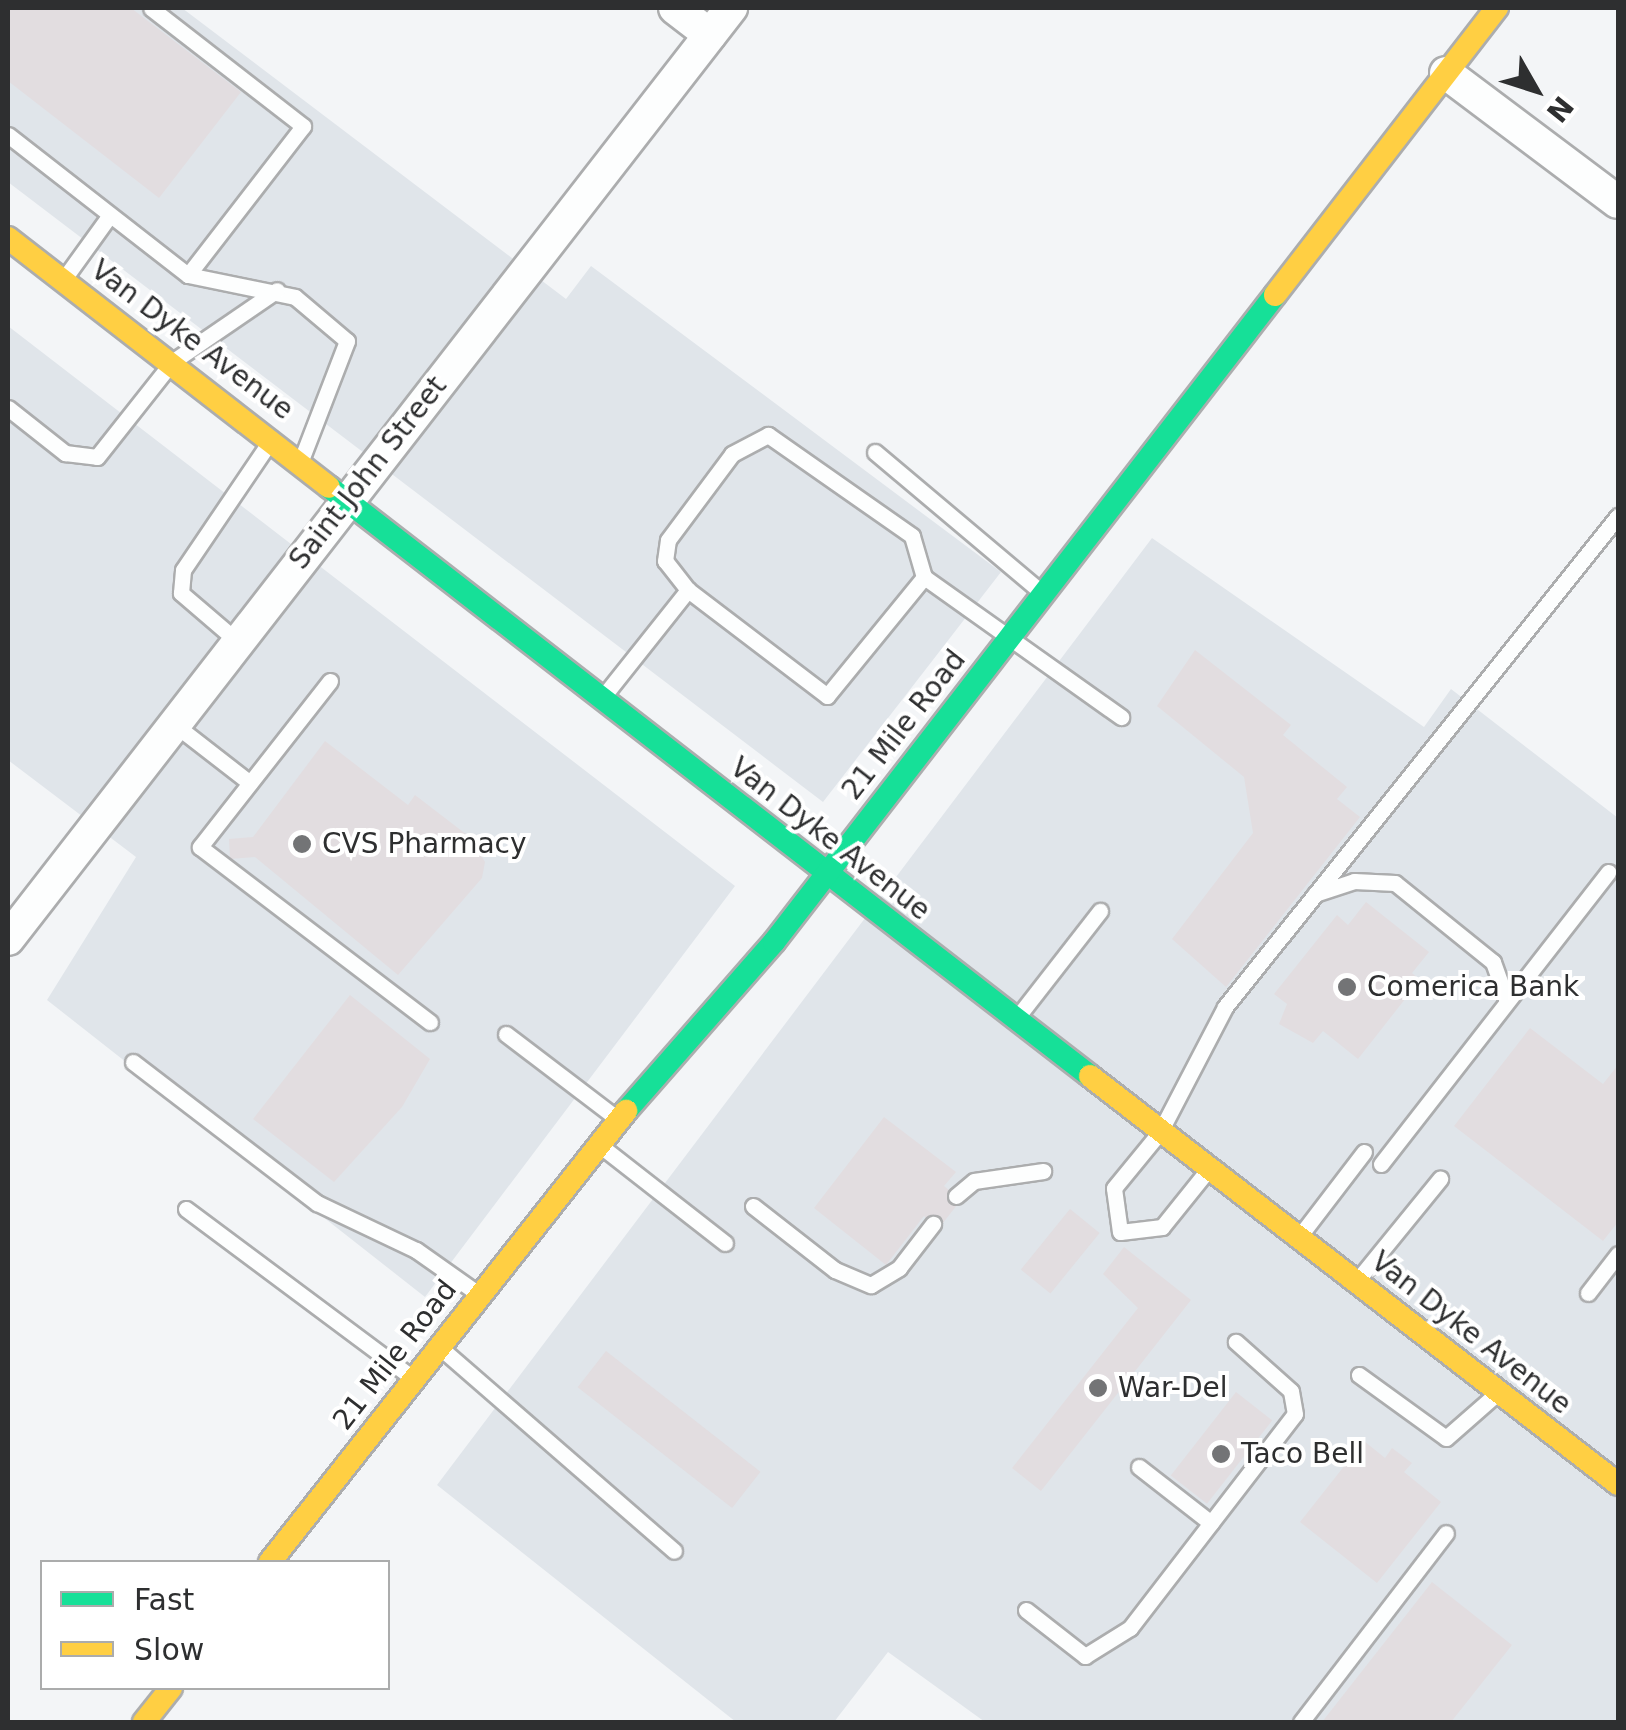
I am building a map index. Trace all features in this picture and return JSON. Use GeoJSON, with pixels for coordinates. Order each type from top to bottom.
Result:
{"type":"FeatureCollection","features":[{"type":"Feature","properties":{"kind":"main road","name":"21 Mile Road"},"geometry":{"type":"LineString","coordinates":[[272,1560],[618,1120],[826,875],[1497,8]]}},
{"type":"Feature","properties":{"kind":"main road","name":"Van Dyke Avenue"},"geometry":{"type":"LineString","coordinates":[[12,250],[63,280],[301,460],[826,875],[1017,1018],[1618,1484]]}},
{"type":"Feature","properties":{"kind":"street"},"geometry":{"type":"LineString","coordinates":[[674,8],[710,35]]}},
{"type":"Feature","properties":{"kind":"street","name":"Saint John Street"},"geometry":{"type":"LineString","coordinates":[[8,939],[731,8]]}},
{"type":"Feature","properties":{"kind":"street"},"geometry":{"type":"LineString","coordinates":[[1446,73],[1618,202]]}},
{"type":"Feature","properties":{"kind":"lane"},"geometry":{"type":"LineString","coordinates":[[151,8],[303,126],[188,276]]}},
{"type":"Feature","properties":{"kind":"lane"},"geometry":{"type":"LineString","coordinates":[[8,135],[188,276],[277,290],[347,341],[301,460]]}},
{"type":"Feature","properties":{"kind":"lane"},"geometry":{"type":"LineString","coordinates":[[63,280],[110,215]]}},
{"type":"Feature","properties":{"kind":"lane"},"geometry":{"type":"LineString","coordinates":[[8,408],[82,462],[97,456],[172,362],[277,290]]}},
{"type":"Feature","properties":{"kind":"lane"},"geometry":{"type":"LineString","coordinates":[[924,578],[826,696],[688,590],[664,561],[668,540],[732,454],[768,435],[912,536],[924,578],[1121,717]]}},
{"type":"Feature","properties":{"kind":"lane"},"geometry":{"type":"LineString","coordinates":[[236,642],[181,594],[183,570],[272,438]]}},
{"type":"Feature","properties":{"kind":"lane"},"geometry":{"type":"LineString","coordinates":[[875,452],[1043,594]]}},
{"type":"Feature","properties":{"kind":"lane"},"geometry":{"type":"LineString","coordinates":[[1209,1168],[1162,1227],[1120,1232],[1114,1188],[1160,1132],[1226,1007],[1618,516]]}},
{"type":"Feature","properties":{"kind":"lane"},"geometry":{"type":"LineString","coordinates":[[604,696],[688,590]]}},
{"type":"Feature","properties":{"kind":"lane"},"geometry":{"type":"LineString","coordinates":[[330,681],[200,846],[430,1022]]}},
{"type":"Feature","properties":{"kind":"lane"},"geometry":{"type":"LineString","coordinates":[[173,724],[250,783]]}},
{"type":"Feature","properties":{"kind":"lane"},"geometry":{"type":"LineString","coordinates":[[1380,1164],[1608,872]]}},
{"type":"Feature","properties":{"kind":"lane"},"geometry":{"type":"LineString","coordinates":[[1311,896],[1354,881],[1394,882],[1493,962],[1507,1001]]}},
{"type":"Feature","properties":{"kind":"lane"},"geometry":{"type":"LineString","coordinates":[[1017,1018],[1100,911]]}},
{"type":"Feature","properties":{"kind":"lane"},"geometry":{"type":"LineString","coordinates":[[506,1034],[618,1120]]}},
{"type":"Feature","properties":{"kind":"lane"},"geometry":{"type":"LineString","coordinates":[[133,1062],[317,1203],[416,1250],[480,1296]]}},
{"type":"Feature","properties":{"kind":"lane"},"geometry":{"type":"LineString","coordinates":[[599,1144],[725,1243]]}},
{"type":"Feature","properties":{"kind":"lane"},"geometry":{"type":"LineString","coordinates":[[1300,1236],[1364,1152]]}},
{"type":"Feature","properties":{"kind":"lane"},"geometry":{"type":"LineString","coordinates":[[956,1196],[974,1181],[1043,1170]]}},
{"type":"Feature","properties":{"kind":"lane"},"geometry":{"type":"LineString","coordinates":[[1355,1282],[1440,1179]]}},
{"type":"Feature","properties":{"kind":"lane"},"geometry":{"type":"LineString","coordinates":[[753,1206],[835,1270],[871,1285],[899,1268],[933,1224]]}},
{"type":"Feature","properties":{"kind":"lane"},"geometry":{"type":"LineString","coordinates":[[186,1209],[414,1380]]}},
{"type":"Feature","properties":{"kind":"lane"},"geometry":{"type":"LineString","coordinates":[[1588,1293],[1618,1254]]}},
{"type":"Feature","properties":{"kind":"lane"},"geometry":{"type":"LineString","coordinates":[[1026,1610],[1071,1653],[1102,1654],[1211,1524],[1294,1414],[1290,1391],[1236,1342]]}},
{"type":"Feature","properties":{"kind":"lane"},"geometry":{"type":"LineString","coordinates":[[440,1347],[674,1551]]}},
{"type":"Feature","properties":{"kind":"lane"},"geometry":{"type":"LineString","coordinates":[[1359,1375],[1446,1438],[1498,1392]]}},
{"type":"Feature","properties":{"kind":"lane"},"geometry":{"type":"LineString","coordinates":[[1138,1467],[1211,1524]]}},
{"type":"Feature","properties":{"kind":"lane"},"geometry":{"type":"LineString","coordinates":[[1301,1722],[1446,1533]]}},
{"type":"Feature","properties":{"kind":"shaded area"},"geometry":{"type":"Polygon","coordinates":[[[8,8],[182,8],[566,299],[591,266],[1001,572],[823,802],[8,182],[8,8]]]}},
{"type":"Feature","properties":{"kind":"shaded area"},"geometry":{"type":"Polygon","coordinates":[[[8,326],[735,886],[425,1297],[47,1000],[136,857],[8,760],[8,326]]]}},
{"type":"Feature","properties":{"kind":"shaded area"},"geometry":{"type":"Polygon","coordinates":[[[1152,538],[1424,727],[1451,689],[1618,818],[1618,1722],[985,1722],[888,1652],[834,1722],[736,1722],[437,1485],[1152,538]]]}},
{"type":"Feature","properties":{"kind":"building"},"geometry":{"type":"Polygon","coordinates":[[[8,8],[131,8],[241,92],[159,198],[8,81],[8,8]]]}},
{"type":"Feature","properties":{"kind":"building"},"geometry":{"type":"Polygon","coordinates":[[[1195,650],[1291,725],[1283,735],[1347,787],[1337,799],[1360,817],[1226,987],[1172,939],[1253,833],[1244,777],[1157,706],[1195,650]]]}},
{"type":"Feature","properties":{"kind":"building","name":"CVS Pharmacy"},"geometry":{"type":"Polygon","coordinates":[[[325,741],[408,805],[415,795],[471,838],[485,862],[482,878],[398,975],[255,857],[230,859],[229,839],[253,837],[325,741]]]}},
{"type":"Feature","properties":{"kind":"building","name":"Comerica Bank"},"geometry":{"type":"Polygon","coordinates":[[[1366,902],[1429,952],[1412,973],[1420,980],[1358,1059],[1323,1031],[1313,1043],[1279,1024],[1287,1004],[1274,994],[1337,915],[1348,925],[1366,902]]]}},
{"type":"Feature","properties":{"kind":"building"},"geometry":{"type":"Polygon","coordinates":[[[350,995],[430,1059],[402,1107],[334,1182],[253,1119],[350,995]]]}},
{"type":"Feature","properties":{"kind":"building"},"geometry":{"type":"Polygon","coordinates":[[[1530,1028],[1603,1084],[1618,1065],[1618,1222],[1603,1241],[1454,1126],[1530,1028]]]}},
{"type":"Feature","properties":{"kind":"building"},"geometry":{"type":"Polygon","coordinates":[[[884,1117],[956,1172],[944,1186],[961,1200],[939,1228],[924,1216],[886,1265],[814,1208],[884,1117]]]}},
{"type":"Feature","properties":{"kind":"building"},"geometry":{"type":"Polygon","coordinates":[[[1070,1209],[1100,1233],[1050,1294],[1021,1270],[1070,1209]]]}},
{"type":"Feature","properties":{"kind":"building","name":"War-Del"},"geometry":{"type":"Polygon","coordinates":[[[1124,1247],[1191,1300],[1041,1491],[1012,1468],[1138,1308],[1103,1274],[1124,1247]]]}},
{"type":"Feature","properties":{"kind":"building"},"geometry":{"type":"Polygon","coordinates":[[[606,1351],[760,1472],[732,1508],[578,1387],[606,1351]]]}},
{"type":"Feature","properties":{"kind":"building","name":"Taco Bell"},"geometry":{"type":"Polygon","coordinates":[[[1236,1392],[1272,1420],[1207,1504],[1171,1476],[1236,1392]]]}},
{"type":"Feature","properties":{"kind":"building"},"geometry":{"type":"Polygon","coordinates":[[[1364,1441],[1385,1458],[1392,1448],[1412,1463],[1404,1472],[1441,1502],[1377,1583],[1300,1522],[1364,1441]]]}},
{"type":"Feature","properties":{"kind":"building"},"geometry":{"type":"Polygon","coordinates":[[[1432,1582],[1512,1645],[1451,1722],[1322,1722],[1432,1582]]]}},
{"type":"Feature","properties":{"kind":"traffic: fast"},"geometry":{"type":"LineString","coordinates":[[626,1111],[774,942],[1275,295]]}},
{"type":"Feature","properties":{"kind":"traffic: fast"},"geometry":{"type":"LineString","coordinates":[[329,487],[1090,1076]]}},
{"type":"Feature","properties":{"kind":"traffic: slow"},"geometry":{"type":"LineString","coordinates":[[1275,295],[1497,8]]}},
{"type":"Feature","properties":{"kind":"traffic: slow"},"geometry":{"type":"LineString","coordinates":[[8,238],[329,487]]}},
{"type":"Feature","properties":{"kind":"traffic: slow"},"geometry":{"type":"LineString","coordinates":[[1090,1076],[1618,1484]]}},
{"type":"Feature","properties":{"kind":"traffic: slow"},"geometry":{"type":"LineString","coordinates":[[272,1560],[626,1111]]}},
{"type":"Feature","properties":{"kind":"traffic: slow"},"geometry":{"type":"LineString","coordinates":[[144,1722],[169,1690]]}},
{"type":"Feature","properties":{"kind":"place","name":"CVS Pharmacy"},"geometry":{"type":"Point","coordinates":[302,844]}},
{"type":"Feature","properties":{"kind":"place","name":"Comerica Bank"},"geometry":{"type":"Point","coordinates":[1347,987]}},
{"type":"Feature","properties":{"kind":"place","name":"War-Del"},"geometry":{"type":"Point","coordinates":[1098,1388]}},
{"type":"Feature","properties":{"kind":"place","name":"Taco Bell"},"geometry":{"type":"Point","coordinates":[1221,1454]}}]}
